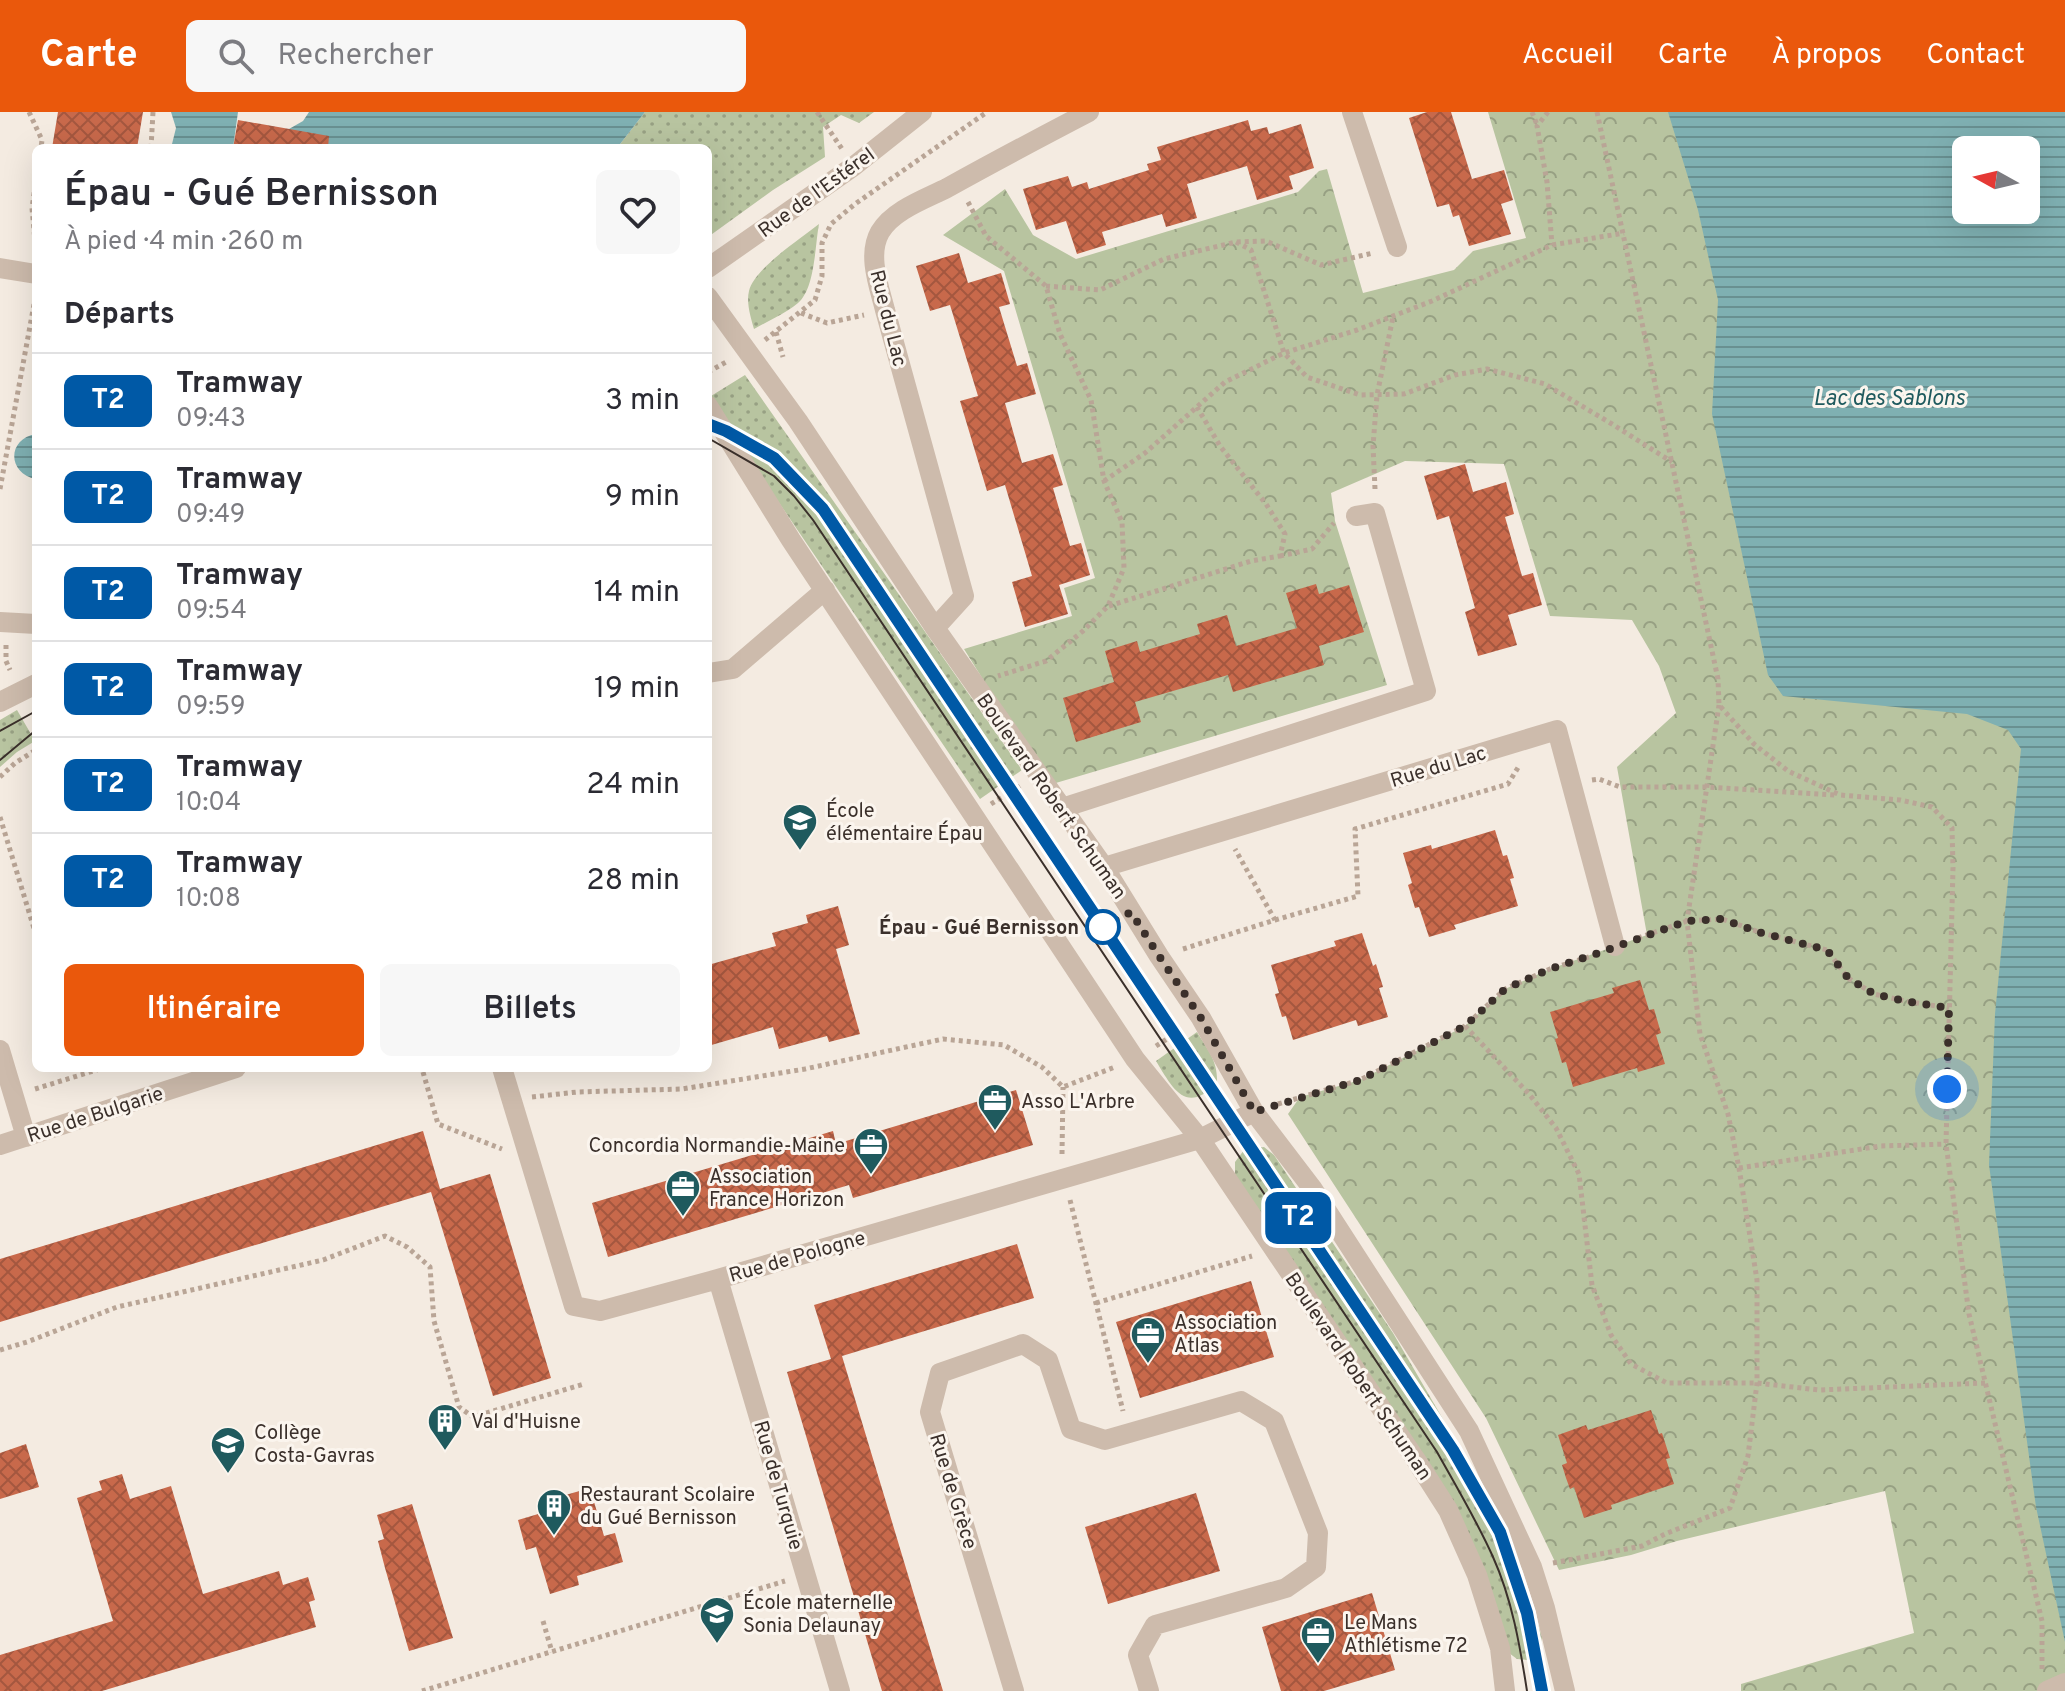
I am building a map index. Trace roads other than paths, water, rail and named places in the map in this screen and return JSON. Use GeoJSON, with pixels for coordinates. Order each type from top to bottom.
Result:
{"type":"FeatureCollection","features":[{"type":"Feature","properties":{"kind":"street","name":"Rue de l'Estérel"},"geometry":{"type":"LineString","coordinates":[[712,265],[854,166],[922,112]]}},
{"type":"Feature","properties":{"kind":"street","name":"Rue du Lac"},"geometry":{"type":"LineString","coordinates":[[935,628],[964,596],[885,310],[874,251],[880,232],[893,217],[1089,112]]}},
{"type":"Feature","properties":{"kind":"street"},"geometry":{"type":"LineString","coordinates":[[1352,112],[1397,247]]}},
{"type":"Feature","properties":{"kind":"street"},"geometry":{"type":"LineString","coordinates":[[0,268],[32,273]]}},
{"type":"Feature","properties":{"kind":"street","name":"Boulevard Robert Schuman"},"geometry":{"type":"LineString","coordinates":[[712,303],[798,421],[935,628],[1104,867],[1201,1018],[1254,1112],[1312,1188],[1469,1431],[1532,1567],[1565,1691]]}},
{"type":"Feature","properties":{"kind":"street","name":"Boulevard Robert Schuman"},"geometry":{"type":"LineString","coordinates":[[712,412],[791,540],[1135,1059],[1200,1139],[1448,1510],[1477,1575],[1500,1648],[1505,1690]]}},
{"type":"Feature","properties":{"kind":"street"},"geometry":{"type":"LineString","coordinates":[[1062,808],[1426,691],[1366,515]]}},
{"type":"Feature","properties":{"kind":"street"},"geometry":{"type":"LineString","coordinates":[[712,672],[733,669],[825,590]]}},
{"type":"Feature","properties":{"kind":"street"},"geometry":{"type":"LineString","coordinates":[[0,622],[32,624]]}},
{"type":"Feature","properties":{"kind":"street"},"geometry":{"type":"LineString","coordinates":[[0,702],[32,686]]}},
{"type":"Feature","properties":{"kind":"street","name":"Rue du Lac"},"geometry":{"type":"LineString","coordinates":[[1104,867],[1557,730],[1615,946]]}},
{"type":"Feature","properties":{"kind":"street"},"geometry":{"type":"LineString","coordinates":[[0,1050],[26,1137]]}},
{"type":"Feature","properties":{"kind":"street","name":"Rue de Bulgarie"},"geometry":{"type":"LineString","coordinates":[[0,1145],[224,1072]]}},
{"type":"Feature","properties":{"kind":"street","name":"Rue de Pologne"},"geometry":{"type":"LineString","coordinates":[[503,1072],[574,1306],[600,1311],[1200,1139],[1254,1112]]}},
{"type":"Feature","properties":{"kind":"street","name":"Rue de Turquie"},"geometry":{"type":"LineString","coordinates":[[718,1279],[840,1691]]}},
{"type":"Feature","properties":{"kind":"street","name":"Rue de Grèce"},"geometry":{"type":"LineString","coordinates":[[1014,1691],[930,1412],[940,1373],[1023,1344],[1048,1360],[1071,1429],[1105,1440],[1241,1401],[1274,1421],[1318,1533],[1316,1567],[1286,1588],[1155,1625],[1138,1655],[1149,1691]]}},
{"type":"Feature","properties":{"kind":"street"},"geometry":{"type":"LineString","coordinates":[[1496,1691],[1512,1691]]}},
{"type":"Feature","properties":{"kind":"water"},"geometry":{"type":"Polygon","coordinates":[[[171,112],[238,112],[234,144],[172,144],[176,128],[171,112]]]}},
{"type":"Feature","properties":{"kind":"water"},"geometry":{"type":"Polygon","coordinates":[[[309,112],[645,112],[620,144],[287,144],[289,129],[303,121],[309,112]]]}},
{"type":"Feature","properties":{"kind":"water","name":"Lac des Sablons"},"geometry":{"type":"Polygon","coordinates":[[[1668,112],[2065,112],[2065,1642],[2036,1507],[1989,1165],[1995,1014],[2021,749],[2008,730],[1967,714],[1783,696],[1768,675],[1712,414],[1718,300],[1698,210],[1668,112]]]}},
{"type":"Feature","properties":{"kind":"water"},"geometry":{"type":"Polygon","coordinates":[[[32,435],[32,478],[20,470],[14,456],[20,442],[32,435]]]}},
{"type":"Feature","properties":{"kind":"tram line"},"geometry":{"type":"LineString","coordinates":[[712,426],[774,458],[823,509],[1453,1450],[1500,1532],[1527,1613],[1542,1691]]}},
{"type":"Feature","properties":{"kind":"tram line","name":"T2"},"geometry":{"type":"LineString","coordinates":[[712,426],[774,458],[823,509],[1453,1450],[1500,1532],[1527,1613],[1542,1691]]}},
{"type":"Feature","properties":{"kind":"tram line"},"geometry":{"type":"LineString","coordinates":[[712,440],[774,476],[813,520],[1437,1452],[1500,1573],[1514,1623],[1527,1691]]}},
{"type":"Feature","properties":{"kind":"tram line"},"geometry":{"type":"LineString","coordinates":[[0,731],[32,713]]}},
{"type":"Feature","properties":{"kind":"tram line"},"geometry":{"type":"LineString","coordinates":[[0,760],[32,733]]}},
{"type":"Feature","properties":{"kind":"place","name":"École élémentaire Épau"},"geometry":{"type":"Point","coordinates":[800,852]}},
{"type":"Feature","properties":{"kind":"place","name":"Épau - Gué Bernisson"},"geometry":{"type":"Point","coordinates":[1103,927]}},
{"type":"Feature","properties":{"kind":"place","name":"Asso L'Arbre"},"geometry":{"type":"Point","coordinates":[995,1132]}},
{"type":"Feature","properties":{"kind":"place","name":"Concordia Normandie-Maine"},"geometry":{"type":"Point","coordinates":[871,1176]}},
{"type":"Feature","properties":{"kind":"place","name":"Association France Horizon"},"geometry":{"type":"Point","coordinates":[683,1218]}},
{"type":"Feature","properties":{"kind":"place","name":"Association Atlas"},"geometry":{"type":"Point","coordinates":[1148,1365]}},
{"type":"Feature","properties":{"kind":"place","name":"Val d'Huisne"},"geometry":{"type":"Point","coordinates":[445,1452]}},
{"type":"Feature","properties":{"kind":"place","name":"Collège Costa-Gavras"},"geometry":{"type":"Point","coordinates":[228,1475]}},
{"type":"Feature","properties":{"kind":"place","name":"Restaurant Scolaire du Gué Bernisson"},"geometry":{"type":"Point","coordinates":[554,1537]}},
{"type":"Feature","properties":{"kind":"place","name":"École maternelle Sonia Delaunay"},"geometry":{"type":"Point","coordinates":[717,1645]}},
{"type":"Feature","properties":{"kind":"place","name":"Le Mans Athlétisme 72"},"geometry":{"type":"Point","coordinates":[1318,1665]}}]}
